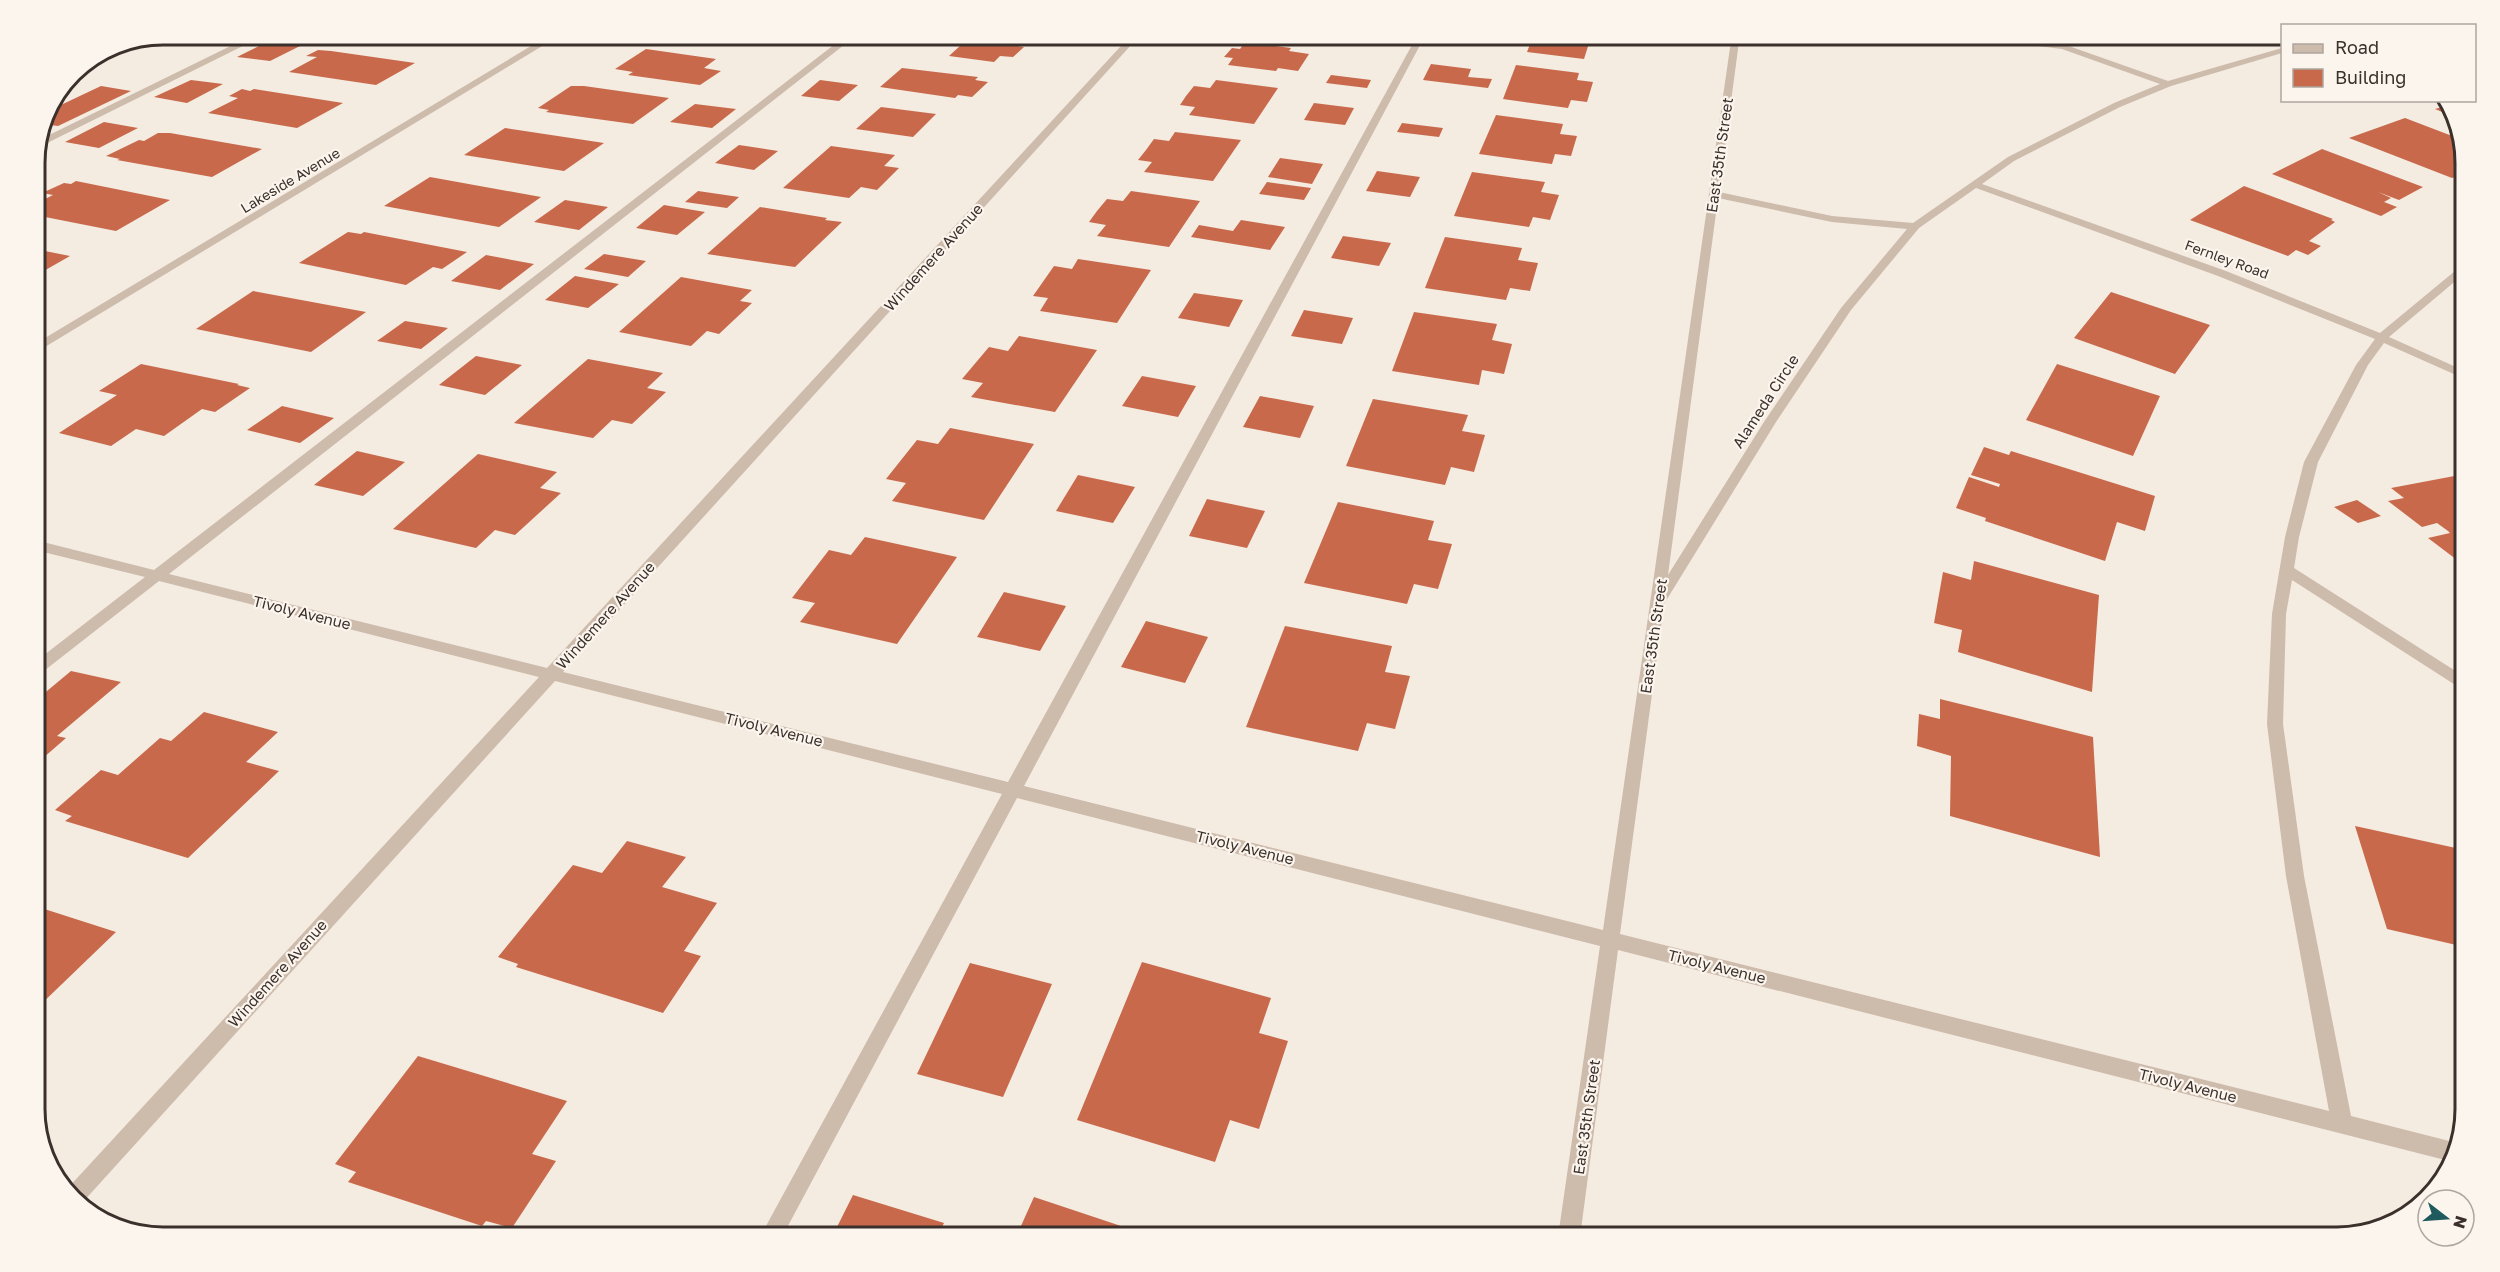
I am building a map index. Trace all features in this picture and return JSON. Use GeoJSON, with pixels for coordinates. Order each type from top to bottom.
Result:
{"type":"FeatureCollection","features":[{"type":"Feature","properties":{"kind":"street"},"geometry":{"type":"LineString","coordinates":[[47,141],[241,45]]}},
{"type":"Feature","properties":{"kind":"street","name":"Lakeside Avenue"},"geometry":{"type":"LineString","coordinates":[[45,343],[540,45]]}},
{"type":"Feature","properties":{"kind":"street"},"geometry":{"type":"LineString","coordinates":[[45,662],[840,45]]}},
{"type":"Feature","properties":{"kind":"street","name":"Windemere Avenue"},"geometry":{"type":"LineString","coordinates":[[78,1191],[1127,45]]}},
{"type":"Feature","properties":{"kind":"street"},"geometry":{"type":"LineString","coordinates":[[777,1227],[1416,45]]}},
{"type":"Feature","properties":{"kind":"street","name":"East 35th Street"},"geometry":{"type":"LineString","coordinates":[[1571,1227],[1734,45]]}},
{"type":"Feature","properties":{"kind":"street"},"geometry":{"type":"LineString","coordinates":[[2045,45],[2063,47],[2168,84]]}},
{"type":"Feature","properties":{"kind":"street","name":"Alameda Circle"},"geometry":{"type":"LineString","coordinates":[[1657,605],[1789,393],[1847,308],[1915,226],[2011,159],[2055,134],[2168,84],[2281,51]]}},
{"type":"Feature","properties":{"kind":"street","name":"Fernley Road"},"geometry":{"type":"LineString","coordinates":[[1974,184],[2303,303],[2383,336],[2455,370]]}},
{"type":"Feature","properties":{"kind":"street"},"geometry":{"type":"LineString","coordinates":[[1714,194],[1832,219],[1915,226]]}},
{"type":"Feature","properties":{"kind":"street"},"geometry":{"type":"LineString","coordinates":[[2342,1124],[2295,876],[2275,724],[2280,614],[2292,537],[2311,462],[2362,365],[2383,336],[2455,276]]}},
{"type":"Feature","properties":{"kind":"street","name":"Tivoly Avenue"},"geometry":{"type":"LineString","coordinates":[[45,547],[2447,1150]]}},
{"type":"Feature","properties":{"kind":"street"},"geometry":{"type":"LineString","coordinates":[[2286,570],[2455,678]]}},
{"type":"Feature","properties":{"kind":"building"},"geometry":{"type":"Polygon","coordinates":[[[261,45],[300,46],[270,61],[237,57],[261,45]]]}},
{"type":"Feature","properties":{"kind":"building"},"geometry":{"type":"Polygon","coordinates":[[[961,45],[1024,47],[1013,57],[1000,56],[994,62],[949,56],[961,45]]]}},
{"type":"Feature","properties":{"kind":"building"},"geometry":{"type":"Polygon","coordinates":[[[1243,45],[1268,45],[1291,48],[1289,51],[1309,54],[1298,71],[1278,68],[1276,71],[1228,65],[1233,58],[1224,57],[1232,48],[1240,49],[1243,45]]]}},
{"type":"Feature","properties":{"kind":"building"},"geometry":{"type":"Polygon","coordinates":[[[1530,45],[1588,45],[1584,59],[1527,52],[1530,45]]]}},
{"type":"Feature","properties":{"kind":"building"},"geometry":{"type":"Polygon","coordinates":[[[646,49],[716,59],[704,68],[721,71],[700,85],[628,75],[633,72],[615,69],[646,49]]]}},
{"type":"Feature","properties":{"kind":"building"},"geometry":{"type":"Polygon","coordinates":[[[318,50],[415,63],[376,85],[289,72],[317,57],[306,56],[318,50]]]}},
{"type":"Feature","properties":{"kind":"building"},"geometry":{"type":"Polygon","coordinates":[[[1431,64],[1471,69],[1468,77],[1492,79],[1488,88],[1423,80],[1431,64]]]}},
{"type":"Feature","properties":{"kind":"building"},"geometry":{"type":"Polygon","coordinates":[[[1516,65],[1579,73],[1577,80],[1593,82],[1587,102],[1571,100],[1568,108],[1503,99],[1516,65]]]}},
{"type":"Feature","properties":{"kind":"building"},"geometry":{"type":"Polygon","coordinates":[[[902,68],[978,77],[975,80],[988,82],[972,97],[958,95],[955,98],[880,87],[902,68]]]}},
{"type":"Feature","properties":{"kind":"building"},"geometry":{"type":"Polygon","coordinates":[[[1331,75],[1371,80],[1367,88],[1326,83],[1331,75]]]}},
{"type":"Feature","properties":{"kind":"building"},"geometry":{"type":"Polygon","coordinates":[[[191,80],[223,84],[187,103],[154,97],[191,80]]]}},
{"type":"Feature","properties":{"kind":"building"},"geometry":{"type":"Polygon","coordinates":[[[820,80],[858,85],[839,101],[801,96],[820,80]]]}},
{"type":"Feature","properties":{"kind":"building"},"geometry":{"type":"Polygon","coordinates":[[[1216,80],[1278,88],[1254,124],[1189,115],[1195,107],[1180,105],[1186,96],[1194,86],[1210,88],[1216,80]]]}},
{"type":"Feature","properties":{"kind":"building"},"geometry":{"type":"Polygon","coordinates":[[[101,86],[131,91],[58,126],[52,125],[60,105],[101,86]]]}},
{"type":"Feature","properties":{"kind":"building"},"geometry":{"type":"Polygon","coordinates":[[[571,86],[669,98],[633,124],[546,112],[549,110],[538,108],[571,86]]]}},
{"type":"Feature","properties":{"kind":"building"},"geometry":{"type":"Polygon","coordinates":[[[242,89],[343,103],[297,128],[208,113],[238,98],[229,96],[242,89]]]}},
{"type":"Feature","properties":{"kind":"building"},"geometry":{"type":"Polygon","coordinates":[[[1314,103],[1354,108],[1345,125],[1304,120],[1314,103]]]}},
{"type":"Feature","properties":{"kind":"building"},"geometry":{"type":"Polygon","coordinates":[[[695,104],[736,109],[712,128],[670,122],[695,104]]]}},
{"type":"Feature","properties":{"kind":"building"},"geometry":{"type":"Polygon","coordinates":[[[881,107],[936,114],[913,137],[856,129],[881,107]]]}},
{"type":"Feature","properties":{"kind":"building"},"geometry":{"type":"Polygon","coordinates":[[[1496,115],[1563,124],[1560,134],[1577,136],[1571,156],[1555,154],[1552,164],[1479,154],[1496,115]]]}},
{"type":"Feature","properties":{"kind":"building"},"geometry":{"type":"Polygon","coordinates":[[[2405,118],[2452,136],[2455,177],[2452,178],[2349,138],[2405,118]]]}},
{"type":"Feature","properties":{"kind":"building"},"geometry":{"type":"Polygon","coordinates":[[[104,122],[138,128],[99,148],[65,142],[104,122]]]}},
{"type":"Feature","properties":{"kind":"building"},"geometry":{"type":"Polygon","coordinates":[[[1402,123],[1443,128],[1439,137],[1397,132],[1402,123]]]}},
{"type":"Feature","properties":{"kind":"building"},"geometry":{"type":"Polygon","coordinates":[[[505,128],[604,143],[564,171],[464,155],[505,128]]]}},
{"type":"Feature","properties":{"kind":"building"},"geometry":{"type":"Polygon","coordinates":[[[1175,132],[1241,140],[1213,181],[1144,172],[1152,162],[1138,160],[1154,139],[1169,141],[1175,132]]]}},
{"type":"Feature","properties":{"kind":"building"},"geometry":{"type":"Polygon","coordinates":[[[158,133],[170,133],[262,149],[212,177],[106,156],[158,133]]]}},
{"type":"Feature","properties":{"kind":"building"},"geometry":{"type":"Polygon","coordinates":[[[739,145],[778,151],[754,170],[715,163],[739,145]]]}},
{"type":"Feature","properties":{"kind":"building"},"geometry":{"type":"Polygon","coordinates":[[[831,146],[895,155],[884,166],[899,168],[877,190],[861,187],[849,198],[783,188],[831,146]]]}},
{"type":"Feature","properties":{"kind":"building"},"geometry":{"type":"Polygon","coordinates":[[[2322,149],[2423,187],[2399,200],[2378,192],[2391,198],[2384,202],[2397,207],[2381,216],[2272,174],[2322,149]]]}},
{"type":"Feature","properties":{"kind":"building"},"geometry":{"type":"Polygon","coordinates":[[[1280,158],[1323,164],[1312,184],[1268,177],[1280,158]]]}},
{"type":"Feature","properties":{"kind":"building"},"geometry":{"type":"Polygon","coordinates":[[[1377,171],[1420,177],[1410,197],[1366,191],[1377,171]]]}},
{"type":"Feature","properties":{"kind":"building"},"geometry":{"type":"Polygon","coordinates":[[[1472,172],[1545,182],[1541,192],[1559,195],[1550,220],[1533,217],[1529,227],[1454,216],[1472,172]]]}},
{"type":"Feature","properties":{"kind":"building"},"geometry":{"type":"Polygon","coordinates":[[[430,177],[541,197],[499,227],[384,206],[430,177]]]}},
{"type":"Feature","properties":{"kind":"building"},"geometry":{"type":"Polygon","coordinates":[[[76,181],[170,200],[116,231],[45,217],[45,199],[53,195],[45,192],[64,183],[71,184],[76,181]]]}},
{"type":"Feature","properties":{"kind":"building"},"geometry":{"type":"Polygon","coordinates":[[[1267,182],[1311,188],[1304,200],[1259,194],[1267,182]]]}},
{"type":"Feature","properties":{"kind":"building"},"geometry":{"type":"Polygon","coordinates":[[[2244,186],[2333,219],[2331,220],[2335,222],[2309,241],[2321,246],[2308,255],[2296,250],[2288,256],[2190,220],[2244,186]]]}},
{"type":"Feature","properties":{"kind":"building"},"geometry":{"type":"Polygon","coordinates":[[[698,191],[739,197],[727,208],[685,202],[698,191]]]}},
{"type":"Feature","properties":{"kind":"building"},"geometry":{"type":"Polygon","coordinates":[[[1131,191],[1200,201],[1169,247],[1097,236],[1106,225],[1089,222],[1097,211],[1107,199],[1123,201],[1131,191]]]}},
{"type":"Feature","properties":{"kind":"building"},"geometry":{"type":"Polygon","coordinates":[[[565,200],[608,207],[579,230],[534,222],[565,200]]]}},
{"type":"Feature","properties":{"kind":"building"},"geometry":{"type":"Polygon","coordinates":[[[664,205],[705,212],[677,235],[636,228],[664,205]]]}},
{"type":"Feature","properties":{"kind":"building"},"geometry":{"type":"Polygon","coordinates":[[[760,207],[842,222],[795,267],[707,254],[760,207]]]}},
{"type":"Feature","properties":{"kind":"building"},"geometry":{"type":"Polygon","coordinates":[[[1241,220],[1285,227],[1270,250],[1191,237],[1199,225],[1233,231],[1241,220]]]}},
{"type":"Feature","properties":{"kind":"building"},"geometry":{"type":"Polygon","coordinates":[[[348,232],[361,234],[364,232],[467,252],[442,269],[433,267],[406,285],[299,263],[348,232]]]}},
{"type":"Feature","properties":{"kind":"building"},"geometry":{"type":"Polygon","coordinates":[[[1343,236],[1391,243],[1379,266],[1331,258],[1343,236]]]}},
{"type":"Feature","properties":{"kind":"building"},"geometry":{"type":"Polygon","coordinates":[[[1445,237],[1522,248],[1518,260],[1538,263],[1530,291],[1510,288],[1506,300],[1425,288],[1445,237]]]}},
{"type":"Feature","properties":{"kind":"building"},"geometry":{"type":"Polygon","coordinates":[[[45,251],[70,256],[45,270],[45,251]]]}},
{"type":"Feature","properties":{"kind":"building"},"geometry":{"type":"Polygon","coordinates":[[[604,254],[646,261],[628,277],[584,269],[604,254]]]}},
{"type":"Feature","properties":{"kind":"building"},"geometry":{"type":"Polygon","coordinates":[[[486,255],[534,264],[500,290],[451,281],[486,255]]]}},
{"type":"Feature","properties":{"kind":"building"},"geometry":{"type":"Polygon","coordinates":[[[1078,259],[1151,270],[1117,323],[1040,311],[1048,298],[1033,296],[1054,266],[1072,269],[1078,259]]]}},
{"type":"Feature","properties":{"kind":"building"},"geometry":{"type":"Polygon","coordinates":[[[575,276],[619,284],[588,308],[545,300],[575,276]]]}},
{"type":"Feature","properties":{"kind":"building"},"geometry":{"type":"Polygon","coordinates":[[[681,277],[752,290],[740,301],[752,303],[719,334],[707,331],[691,346],[619,332],[681,277]]]}},
{"type":"Feature","properties":{"kind":"building"},"geometry":{"type":"Polygon","coordinates":[[[253,291],[366,312],[311,352],[196,329],[253,291]]]}},
{"type":"Feature","properties":{"kind":"building"},"geometry":{"type":"Polygon","coordinates":[[[2111,292],[2210,325],[2175,374],[2074,338],[2111,292]]]}},
{"type":"Feature","properties":{"kind":"building"},"geometry":{"type":"Polygon","coordinates":[[[1194,293],[1243,300],[1229,327],[1178,318],[1194,293]]]}},
{"type":"Feature","properties":{"kind":"building"},"geometry":{"type":"Polygon","coordinates":[[[1304,310],[1353,318],[1342,344],[1291,336],[1304,310]]]}},
{"type":"Feature","properties":{"kind":"building"},"geometry":{"type":"Polygon","coordinates":[[[1414,312],[1497,324],[1492,340],[1512,344],[1504,374],[1482,370],[1479,385],[1392,371],[1414,312]]]}},
{"type":"Feature","properties":{"kind":"building"},"geometry":{"type":"Polygon","coordinates":[[[405,321],[448,328],[421,349],[377,341],[405,321]]]}},
{"type":"Feature","properties":{"kind":"building"},"geometry":{"type":"Polygon","coordinates":[[[1019,336],[1097,350],[1055,412],[971,397],[983,383],[962,379],[989,347],[1008,351],[1019,336]]]}},
{"type":"Feature","properties":{"kind":"building"},"geometry":{"type":"Polygon","coordinates":[[[476,356],[522,365],[485,395],[439,385],[476,356]]]}},
{"type":"Feature","properties":{"kind":"building"},"geometry":{"type":"Polygon","coordinates":[[[588,359],[663,373],[647,388],[666,392],[632,424],[612,420],[593,438],[514,423],[588,359]]]}},
{"type":"Feature","properties":{"kind":"building"},"geometry":{"type":"Polygon","coordinates":[[[141,364],[250,388],[215,412],[202,409],[164,436],[136,429],[111,446],[59,433],[117,395],[99,391],[141,364]]]}},
{"type":"Feature","properties":{"kind":"building"},"geometry":{"type":"Polygon","coordinates":[[[2057,364],[2160,396],[2133,456],[2026,420],[2057,364]]]}},
{"type":"Feature","properties":{"kind":"building"},"geometry":{"type":"Polygon","coordinates":[[[1142,376],[1196,386],[1178,417],[1122,406],[1142,376]]]}},
{"type":"Feature","properties":{"kind":"building"},"geometry":{"type":"Polygon","coordinates":[[[1260,396],[1314,406],[1300,438],[1243,427],[1260,396]]]}},
{"type":"Feature","properties":{"kind":"building"},"geometry":{"type":"Polygon","coordinates":[[[1373,399],[1468,415],[1462,431],[1485,435],[1474,472],[1451,467],[1445,485],[1346,466],[1373,399]]]}},
{"type":"Feature","properties":{"kind":"building"},"geometry":{"type":"Polygon","coordinates":[[[282,406],[334,418],[300,443],[247,430],[282,406]]]}},
{"type":"Feature","properties":{"kind":"building"},"geometry":{"type":"Polygon","coordinates":[[[950,428],[1034,444],[984,520],[892,501],[906,483],[886,479],[917,440],[938,444],[950,428]]]}},
{"type":"Feature","properties":{"kind":"building"},"geometry":{"type":"Polygon","coordinates":[[[1984,447],[2009,455],[2011,451],[2155,496],[2145,531],[2117,522],[2105,561],[1985,521],[1986,518],[1956,508],[1969,477],[1999,487],[2000,484],[1971,475],[1984,447]]]}},
{"type":"Feature","properties":{"kind":"building"},"geometry":{"type":"Polygon","coordinates":[[[357,451],[405,462],[363,496],[314,485],[357,451]]]}},
{"type":"Feature","properties":{"kind":"building"},"geometry":{"type":"Polygon","coordinates":[[[478,454],[557,472],[540,488],[561,493],[515,535],[495,530],[476,548],[393,529],[478,454]]]}},
{"type":"Feature","properties":{"kind":"building"},"geometry":{"type":"Polygon","coordinates":[[[1078,475],[1135,487],[1113,523],[1056,511],[1078,475]]]}},
{"type":"Feature","properties":{"kind":"building"},"geometry":{"type":"Polygon","coordinates":[[[2455,476],[2455,558],[2428,538],[2450,533],[2437,523],[2422,527],[2388,501],[2404,498],[2391,488],[2455,476]]]}},
{"type":"Feature","properties":{"kind":"building"},"geometry":{"type":"Polygon","coordinates":[[[1207,499],[1265,511],[1247,548],[1189,536],[1207,499]]]}},
{"type":"Feature","properties":{"kind":"building"},"geometry":{"type":"Polygon","coordinates":[[[2357,500],[2381,516],[2358,523],[2334,507],[2357,500]]]}},
{"type":"Feature","properties":{"kind":"building"},"geometry":{"type":"Polygon","coordinates":[[[1338,502],[1434,521],[1428,540],[1452,544],[1438,589],[1414,584],[1407,604],[1304,583],[1338,502]]]}},
{"type":"Feature","properties":{"kind":"building"},"geometry":{"type":"Polygon","coordinates":[[[865,537],[957,557],[897,644],[800,622],[815,603],[792,598],[829,550],[851,555],[865,537]]]}},
{"type":"Feature","properties":{"kind":"building"},"geometry":{"type":"Polygon","coordinates":[[[1974,561],[2099,595],[2092,692],[1958,652],[1962,630],[1934,623],[1943,572],[1971,580],[1974,561]]]}},
{"type":"Feature","properties":{"kind":"building"},"geometry":{"type":"Polygon","coordinates":[[[1004,592],[1066,606],[1040,651],[977,637],[1004,592]]]}},
{"type":"Feature","properties":{"kind":"building"},"geometry":{"type":"Polygon","coordinates":[[[1146,621],[1208,637],[1185,683],[1121,667],[1146,621]]]}},
{"type":"Feature","properties":{"kind":"building"},"geometry":{"type":"Polygon","coordinates":[[[1285,626],[1392,646],[1385,672],[1410,676],[1395,729],[1367,723],[1358,751],[1246,727],[1285,626]]]}},
{"type":"Feature","properties":{"kind":"building"},"geometry":{"type":"Polygon","coordinates":[[[71,671],[121,682],[57,736],[66,738],[45,756],[45,693],[71,671]]]}},
{"type":"Feature","properties":{"kind":"building"},"geometry":{"type":"Polygon","coordinates":[[[1940,699],[2093,737],[2100,857],[1950,816],[1951,756],[1917,746],[1919,714],[1940,719],[1940,699]]]}},
{"type":"Feature","properties":{"kind":"building"},"geometry":{"type":"Polygon","coordinates":[[[204,712],[278,732],[246,762],[279,771],[188,858],[65,821],[72,816],[55,810],[101,770],[118,775],[160,738],[171,741],[204,712]]]}},
{"type":"Feature","properties":{"kind":"building"},"geometry":{"type":"Polygon","coordinates":[[[2355,826],[2455,848],[2455,945],[2387,929],[2355,826]]]}},
{"type":"Feature","properties":{"kind":"building"},"geometry":{"type":"Polygon","coordinates":[[[627,841],[686,857],[662,887],[717,903],[684,951],[701,956],[663,1013],[516,967],[518,964],[498,957],[573,865],[602,873],[627,841]]]}},
{"type":"Feature","properties":{"kind":"building"},"geometry":{"type":"Polygon","coordinates":[[[45,909],[116,932],[45,1000],[45,909]]]}},
{"type":"Feature","properties":{"kind":"building"},"geometry":{"type":"Polygon","coordinates":[[[1142,962],[1271,998],[1259,1033],[1288,1041],[1259,1129],[1230,1120],[1215,1162],[1077,1120],[1142,962]]]}},
{"type":"Feature","properties":{"kind":"building"},"geometry":{"type":"Polygon","coordinates":[[[970,963],[1052,984],[1003,1097],[917,1074],[970,963]]]}},
{"type":"Feature","properties":{"kind":"building"},"geometry":{"type":"Polygon","coordinates":[[[418,1056],[567,1101],[532,1154],[556,1161],[513,1227],[486,1221],[482,1226],[348,1182],[356,1172],[335,1164],[418,1056]]]}},
{"type":"Feature","properties":{"kind":"building"},"geometry":{"type":"Polygon","coordinates":[[[853,1195],[944,1223],[942,1227],[837,1227],[853,1195]]]}},
{"type":"Feature","properties":{"kind":"building"},"geometry":{"type":"Polygon","coordinates":[[[1034,1197],[1124,1227],[1020,1227],[1034,1197]]]}}]}
